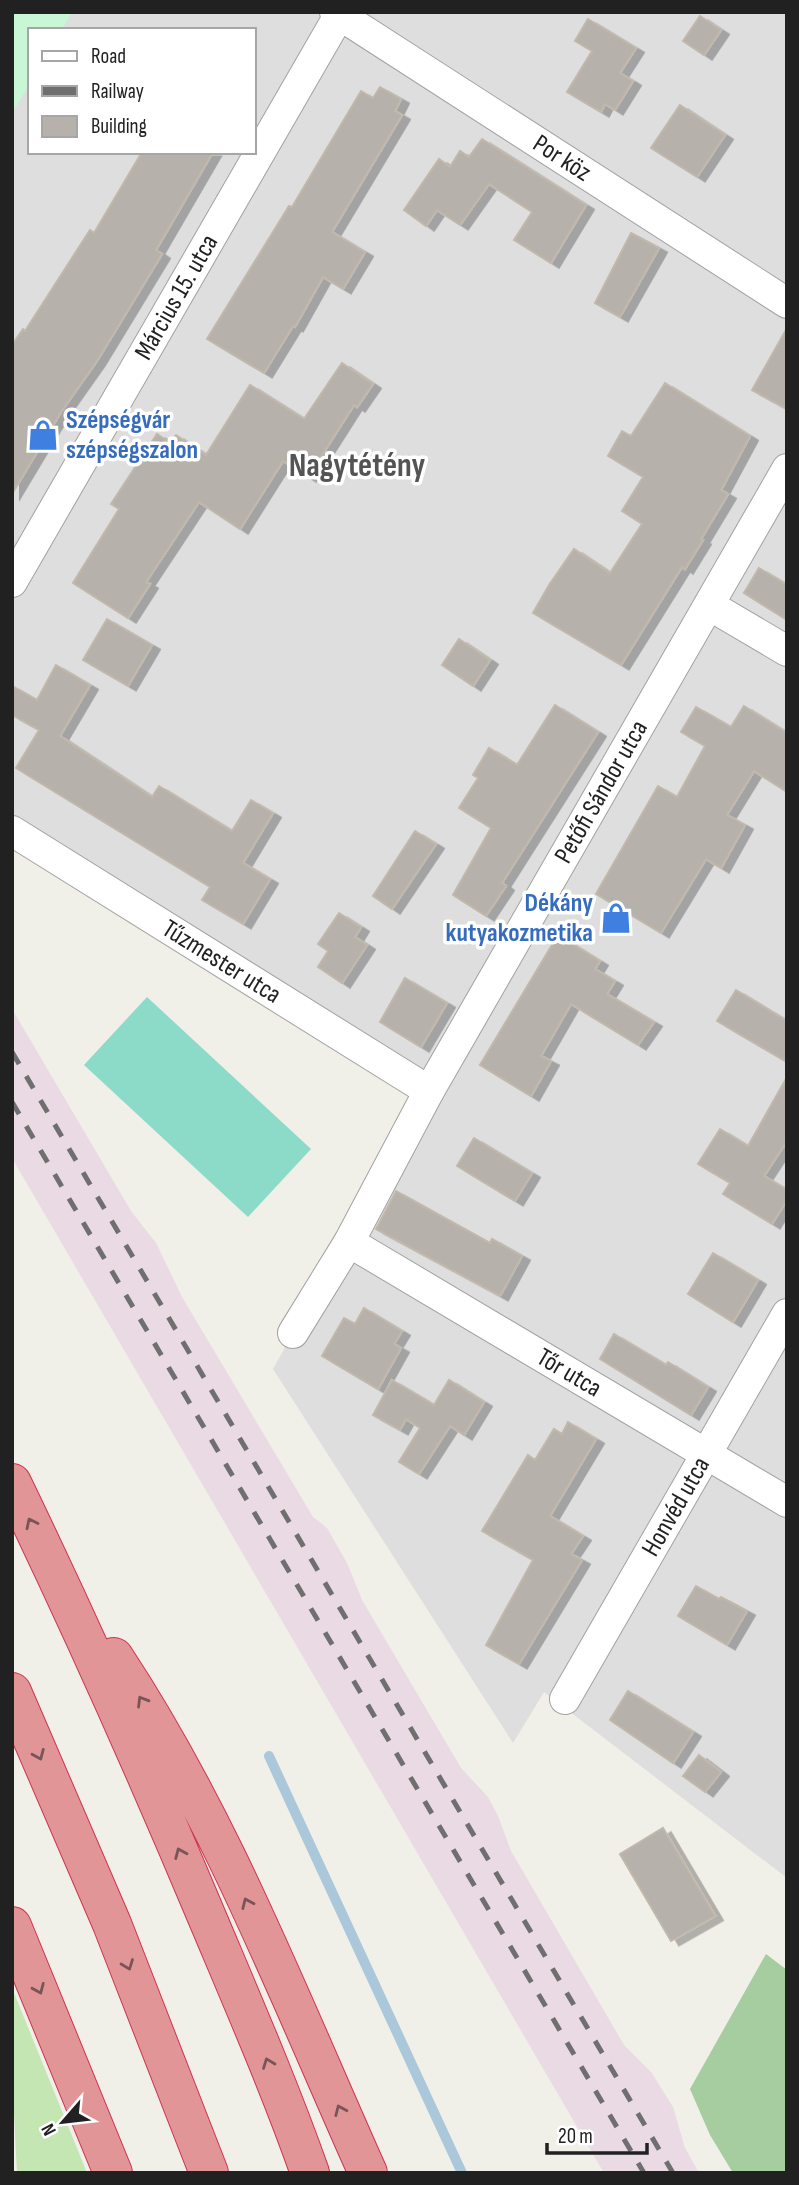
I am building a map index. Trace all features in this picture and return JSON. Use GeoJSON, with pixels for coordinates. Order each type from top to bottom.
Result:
{"type":"FeatureCollection","features":[{"type":"Feature","properties":{"kind":"highway"},"geometry":{"type":"LineString","coordinates":[[12,1483],[51,1562],[164,1815],[253,2027],[310,2173]]}},
{"type":"Feature","properties":{"kind":"highway"},"geometry":{"type":"LineString","coordinates":[[51,1562],[143,1702],[228,1861],[368,2173]]}},
{"type":"Feature","properties":{"kind":"highway"},"geometry":{"type":"LineString","coordinates":[[12,1692],[112,1924],[209,2173]]}},
{"type":"Feature","properties":{"kind":"highway"},"geometry":{"type":"LineString","coordinates":[[12,1926],[113,2173]]}},
{"type":"Feature","properties":{"kind":"street","name":"Por köz"},"geometry":{"type":"LineString","coordinates":[[339,13],[787,303]]}},
{"type":"Feature","properties":{"kind":"street","name":"Március 15. utca"},"geometry":{"type":"LineString","coordinates":[[12,582],[339,13]]}},
{"type":"Feature","properties":{"kind":"street","name":"Petőfi Sándor utca"},"geometry":{"type":"LineString","coordinates":[[293,1333],[349,1242],[429,1091],[787,469]]}},
{"type":"Feature","properties":{"kind":"street"},"geometry":{"type":"LineString","coordinates":[[709,605],[787,651]]}},
{"type":"Feature","properties":{"kind":"street","name":"Tűzmester utca"},"geometry":{"type":"LineString","coordinates":[[12,831],[429,1091]]}},
{"type":"Feature","properties":{"kind":"street","name":"Tőr utca"},"geometry":{"type":"LineString","coordinates":[[349,1242],[705,1456],[787,1502]]}},
{"type":"Feature","properties":{"kind":"street","name":"Honvéd utca"},"geometry":{"type":"LineString","coordinates":[[565,1699],[787,1314]]}},
{"type":"Feature","properties":{"kind":"shaded area"},"geometry":{"type":"Polygon","coordinates":[[[12,12],[787,12],[787,1878],[544,1692],[513,1743],[273,1369],[429,1091],[12,831],[12,12]]]}},
{"type":"Feature","properties":{"kind":"shaded area"},"geometry":{"type":"Polygon","coordinates":[[[12,1009],[131,1211],[156,1243],[182,1297],[313,1517],[327,1528],[347,1563],[362,1600],[461,1768],[488,1797],[511,1851],[624,2045],[651,2072],[673,2107],[685,2148],[699,2173],[604,2173],[12,1158],[12,1009]]]}},
{"type":"Feature","properties":{"kind":"green space"},"geometry":{"type":"Polygon","coordinates":[[[12,12],[72,12],[63,28],[28,28],[28,87],[12,113],[12,12]]]}},
{"type":"Feature","properties":{"kind":"green space"},"geometry":{"type":"Polygon","coordinates":[[[147,997],[311,1149],[248,1217],[84,1065],[147,997]]]}},
{"type":"Feature","properties":{"kind":"green space"},"geometry":{"type":"Polygon","coordinates":[[[766,1954],[787,1970],[787,2173],[733,2173],[710,2135],[690,2089],[766,1954]]]}},
{"type":"Feature","properties":{"kind":"green space"},"geometry":{"type":"Polygon","coordinates":[[[12,1988],[87,2173],[17,2173],[12,2074],[12,1988]]]}},
{"type":"Feature","properties":{"kind":"building"},"geometry":{"type":"Polygon","coordinates":[[[700,16],[721,30],[704,55],[683,41],[700,16]]]}},
{"type":"Feature","properties":{"kind":"building"},"geometry":{"type":"Polygon","coordinates":[[[588,19],[636,48],[620,73],[633,81],[615,110],[605,104],[601,112],[567,92],[592,51],[575,41],[588,19]]]}},
{"type":"Feature","properties":{"kind":"building"},"geometry":{"type":"Polygon","coordinates":[[[380,87],[401,99],[395,111],[402,115],[332,232],[365,252],[343,289],[323,277],[295,327],[293,326],[264,373],[207,339],[289,206],[292,207],[361,91],[373,98],[380,87]]]}},
{"type":"Feature","properties":{"kind":"building"},"geometry":{"type":"Polygon","coordinates":[[[680,105],[725,135],[697,177],[651,148],[680,105]]]}},
{"type":"Feature","properties":{"kind":"building"},"geometry":{"type":"Polygon","coordinates":[[[482,139],[586,205],[551,263],[514,240],[532,212],[489,184],[460,225],[437,210],[426,226],[404,210],[439,159],[450,167],[460,151],[469,157],[482,139]]]}},
{"type":"Feature","properties":{"kind":"building"},"geometry":{"type":"Polygon","coordinates":[[[141,154],[212,154],[156,250],[162,254],[12,494],[12,345],[23,329],[25,331],[90,230],[94,233],[141,154]]]}},
{"type":"Feature","properties":{"kind":"building"},"geometry":{"type":"Polygon","coordinates":[[[631,233],[659,248],[620,317],[595,303],[631,233]]]}},
{"type":"Feature","properties":{"kind":"building"},"geometry":{"type":"Polygon","coordinates":[[[787,328],[787,409],[752,390],[787,328]]]}},
{"type":"Feature","properties":{"kind":"building"},"geometry":{"type":"Polygon","coordinates":[[[342,363],[373,384],[357,407],[354,405],[308,477],[283,461],[240,529],[199,502],[146,582],[150,584],[128,618],[73,583],[119,509],[111,504],[157,434],[170,443],[176,435],[206,455],[250,385],[304,419],[342,363]]]}},
{"type":"Feature","properties":{"kind":"building"},"geometry":{"type":"Polygon","coordinates":[[[665,383],[750,436],[721,490],[728,494],[701,539],[703,540],[685,569],[682,567],[621,665],[533,613],[574,549],[610,573],[642,524],[622,511],[643,477],[608,456],[622,431],[631,436],[665,383]]]}},
{"type":"Feature","properties":{"kind":"building"},"geometry":{"type":"Polygon","coordinates":[[[759,568],[787,585],[787,620],[744,593],[759,568]]]}},
{"type":"Feature","properties":{"kind":"building"},"geometry":{"type":"Polygon","coordinates":[[[107,619],[152,645],[128,686],[83,660],[107,619]]]}},
{"type":"Feature","properties":{"kind":"building"},"geometry":{"type":"Polygon","coordinates":[[[459,639],[490,660],[473,686],[442,665],[459,639]]]}},
{"type":"Feature","properties":{"kind":"building"},"geometry":{"type":"Polygon","coordinates":[[[56,665],[90,685],[60,736],[152,797],[159,786],[232,831],[251,800],[273,813],[243,863],[270,879],[243,924],[202,900],[210,887],[16,768],[39,730],[12,715],[12,686],[37,700],[56,665]]]}},
{"type":"Feature","properties":{"kind":"building"},"geometry":{"type":"Polygon","coordinates":[[[555,705],[598,732],[502,883],[506,886],[486,916],[453,895],[491,828],[459,808],[478,778],[473,775],[489,748],[517,765],[555,705]]]}},
{"type":"Feature","properties":{"kind":"building"},"geometry":{"type":"Polygon","coordinates":[[[744,706],[787,733],[787,792],[754,771],[727,815],[745,825],[721,868],[706,859],[661,933],[596,894],[658,786],[677,797],[705,746],[681,732],[696,707],[731,727],[744,706]]]}},
{"type":"Feature","properties":{"kind":"building"},"geometry":{"type":"Polygon","coordinates":[[[415,831],[436,844],[392,909],[373,896],[415,831]]]}},
{"type":"Feature","properties":{"kind":"building"},"geometry":{"type":"Polygon","coordinates":[[[339,913],[361,927],[355,937],[367,945],[342,983],[318,967],[328,951],[318,944],[339,913]]]}},
{"type":"Feature","properties":{"kind":"building"},"geometry":{"type":"Polygon","coordinates":[[[558,935],[600,961],[595,969],[615,981],[607,994],[654,1022],[638,1045],[571,1004],[541,1056],[551,1061],[531,1096],[480,1065],[558,935]]]}},
{"type":"Feature","properties":{"kind":"building"},"geometry":{"type":"Polygon","coordinates":[[[405,978],[447,1003],[421,1047],[380,1022],[405,978]]]}},
{"type":"Feature","properties":{"kind":"building"},"geometry":{"type":"Polygon","coordinates":[[[736,990],[787,1021],[787,1062],[717,1021],[736,990]]]}},
{"type":"Feature","properties":{"kind":"building"},"geometry":{"type":"Polygon","coordinates":[[[787,1077],[787,1141],[764,1176],[787,1190],[787,1200],[772,1224],[723,1194],[730,1183],[698,1164],[720,1129],[748,1146],[787,1077]]]}},
{"type":"Feature","properties":{"kind":"building"},"geometry":{"type":"Polygon","coordinates":[[[474,1138],[532,1173],[515,1201],[457,1166],[474,1138]]]}},
{"type":"Feature","properties":{"kind":"building"},"geometry":{"type":"Polygon","coordinates":[[[396,1191],[490,1243],[492,1239],[522,1256],[500,1296],[376,1229],[396,1191]]]}},
{"type":"Feature","properties":{"kind":"building"},"geometry":{"type":"Polygon","coordinates":[[[713,1253],[758,1280],[733,1322],[688,1294],[713,1253]]]}},
{"type":"Feature","properties":{"kind":"building"},"geometry":{"type":"Polygon","coordinates":[[[364,1308],[402,1331],[394,1344],[401,1348],[378,1389],[322,1356],[344,1318],[355,1324],[364,1308]]]}},
{"type":"Feature","properties":{"kind":"building"},"geometry":{"type":"Polygon","coordinates":[[[614,1334],[666,1365],[668,1362],[708,1387],[691,1415],[600,1359],[614,1334]]]}},
{"type":"Feature","properties":{"kind":"building"},"geometry":{"type":"Polygon","coordinates":[[[392,1380],[434,1405],[449,1380],[484,1402],[464,1435],[450,1426],[419,1474],[399,1462],[420,1428],[406,1419],[400,1430],[373,1415],[392,1380]]]}},
{"type":"Feature","properties":{"kind":"building"},"geometry":{"type":"Polygon","coordinates":[[[568,1422],[596,1439],[550,1516],[583,1536],[571,1554],[582,1560],[519,1664],[486,1645],[533,1560],[482,1531],[528,1455],[535,1460],[554,1429],[562,1434],[568,1422]]]}},
{"type":"Feature","properties":{"kind":"building"},"geometry":{"type":"Polygon","coordinates":[[[696,1586],[747,1611],[727,1645],[678,1616],[696,1586]]]}},
{"type":"Feature","properties":{"kind":"building"},"geometry":{"type":"Polygon","coordinates":[[[628,1691],[693,1732],[673,1763],[610,1720],[628,1691]]]}},
{"type":"Feature","properties":{"kind":"building"},"geometry":{"type":"Polygon","coordinates":[[[699,1755],[721,1772],[705,1792],[683,1776],[699,1755]]]}},
{"type":"Feature","properties":{"kind":"building"},"geometry":{"type":"Polygon","coordinates":[[[663,1828],[715,1916],[671,1941],[620,1854],[663,1828]]]}},
{"type":"Feature","properties":{"kind":"waterway"},"geometry":{"type":"LineString","coordinates":[[269,1756],[462,2173]]}},
{"type":"Feature","properties":{"kind":"railway"},"geometry":{"type":"LineString","coordinates":[[12,1052],[673,2173]]}},
{"type":"Feature","properties":{"kind":"railway"},"geometry":{"type":"LineString","coordinates":[[12,1102],[644,2173]]}},
{"type":"Feature","properties":{"kind":"place","name":"Szépségvár szépségszalon"},"geometry":{"type":"Point","coordinates":[43,435]}},
{"type":"Feature","properties":{"kind":"place","name":"Dékány kutyakozmetika"},"geometry":{"type":"Point","coordinates":[616,918]}},
{"type":"Feature","properties":{"kind":"district","name":"Nagytétény"},"geometry":{"type":"Point","coordinates":[357,466]}}]}
